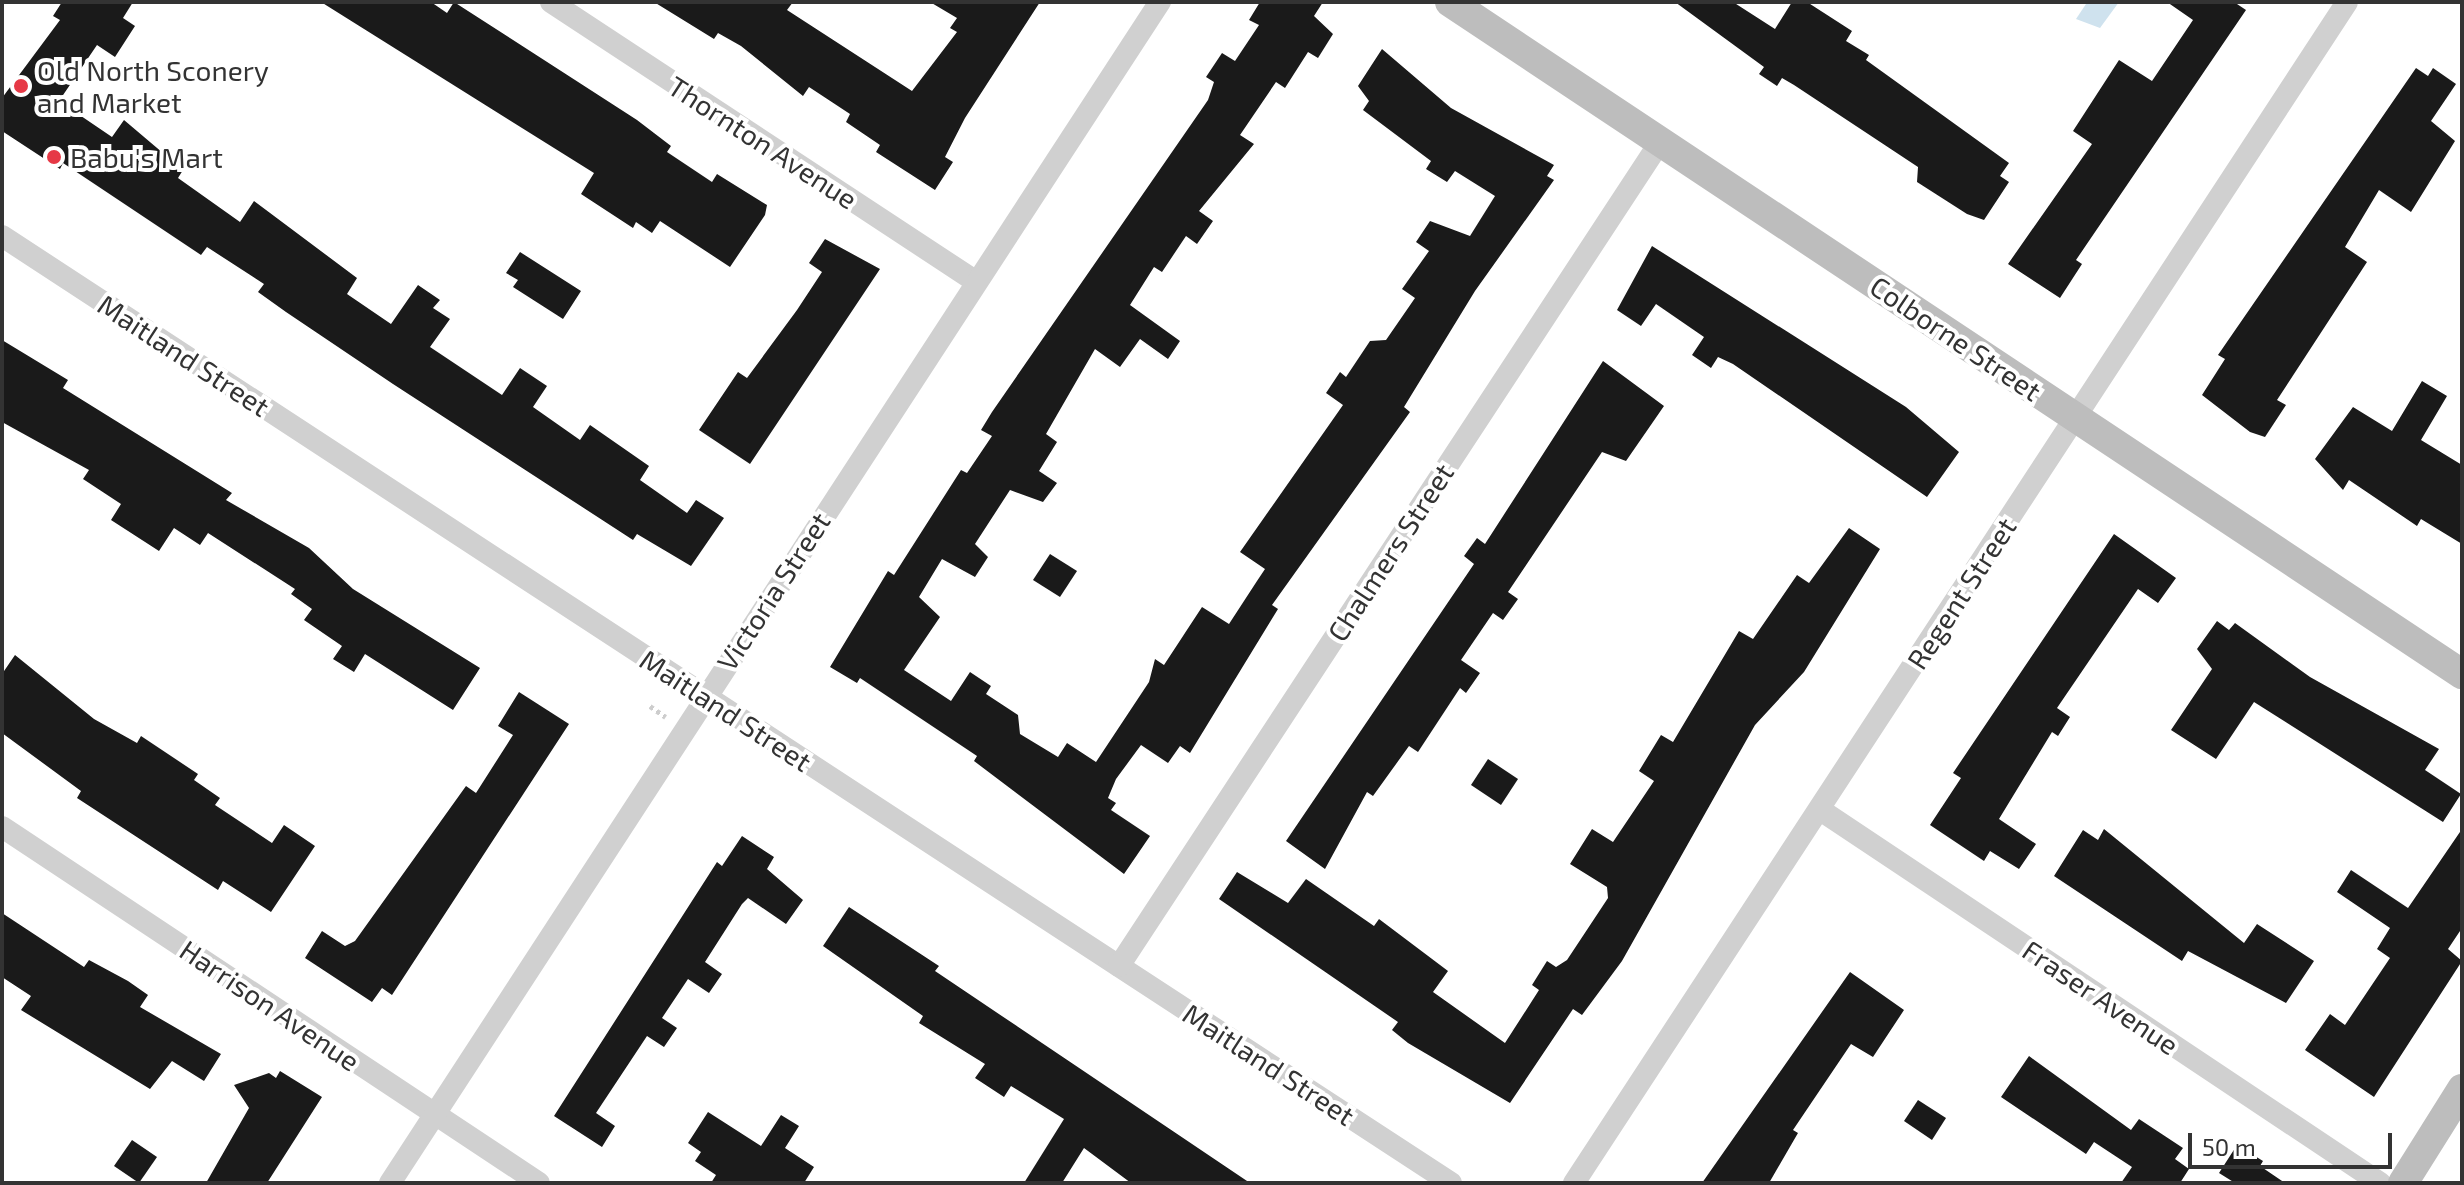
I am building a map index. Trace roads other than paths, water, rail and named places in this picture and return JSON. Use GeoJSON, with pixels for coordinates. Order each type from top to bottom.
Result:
{"type":"FeatureCollection","features":[{"type":"Feature","properties":{"kind":"street","name":"Thornton Avenue"},"geometry":{"type":"LineString","coordinates":[[551,2],[975,281]]}},
{"type":"Feature","properties":{"kind":"street","name":"Victoria Street"},"geometry":{"type":"LineString","coordinates":[[390,1183],[975,281],[1160,2]]}},
{"type":"Feature","properties":{"kind":"street","name":"Colborne Street"},"geometry":{"type":"LineString","coordinates":[[1450,2],[1662,139],[2073,418],[2462,674]]}},
{"type":"Feature","properties":{"kind":"street","name":"Regent Street"},"geometry":{"type":"LineString","coordinates":[[1574,1183],[1822,811],[2073,418],[2347,2]]}},
{"type":"Feature","properties":{"kind":"street","name":"Chalmers Street"},"geometry":{"type":"LineString","coordinates":[[1119,966],[1662,139]]}},
{"type":"Feature","properties":{"kind":"street","name":"Maitland Street"},"geometry":{"type":"LineString","coordinates":[[2,236],[1451,1183]]}},
{"type":"Feature","properties":{"kind":"street","name":"Fraser Avenue"},"geometry":{"type":"LineString","coordinates":[[1822,811],[2380,1183]]}},
{"type":"Feature","properties":{"kind":"street","name":"Harrison Avenue"},"geometry":{"type":"LineString","coordinates":[[2,827],[539,1183]]}},
{"type":"Feature","properties":{"kind":"street"},"geometry":{"type":"LineString","coordinates":[[2403,1183],[2462,1089]]}},
{"type":"Feature","properties":{"kind":"water"},"geometry":{"type":"Polygon","coordinates":[[[2119,2],[2100,28],[2076,19],[2086,4],[2119,2]]]}},
{"type":"Feature","properties":{"kind":"place","name":"Old North Sconery and Market"},"geometry":{"type":"Point","coordinates":[21,86]}},
{"type":"Feature","properties":{"kind":"place","name":"Babu's Mart"},"geometry":{"type":"Point","coordinates":[54,157]}}]}
